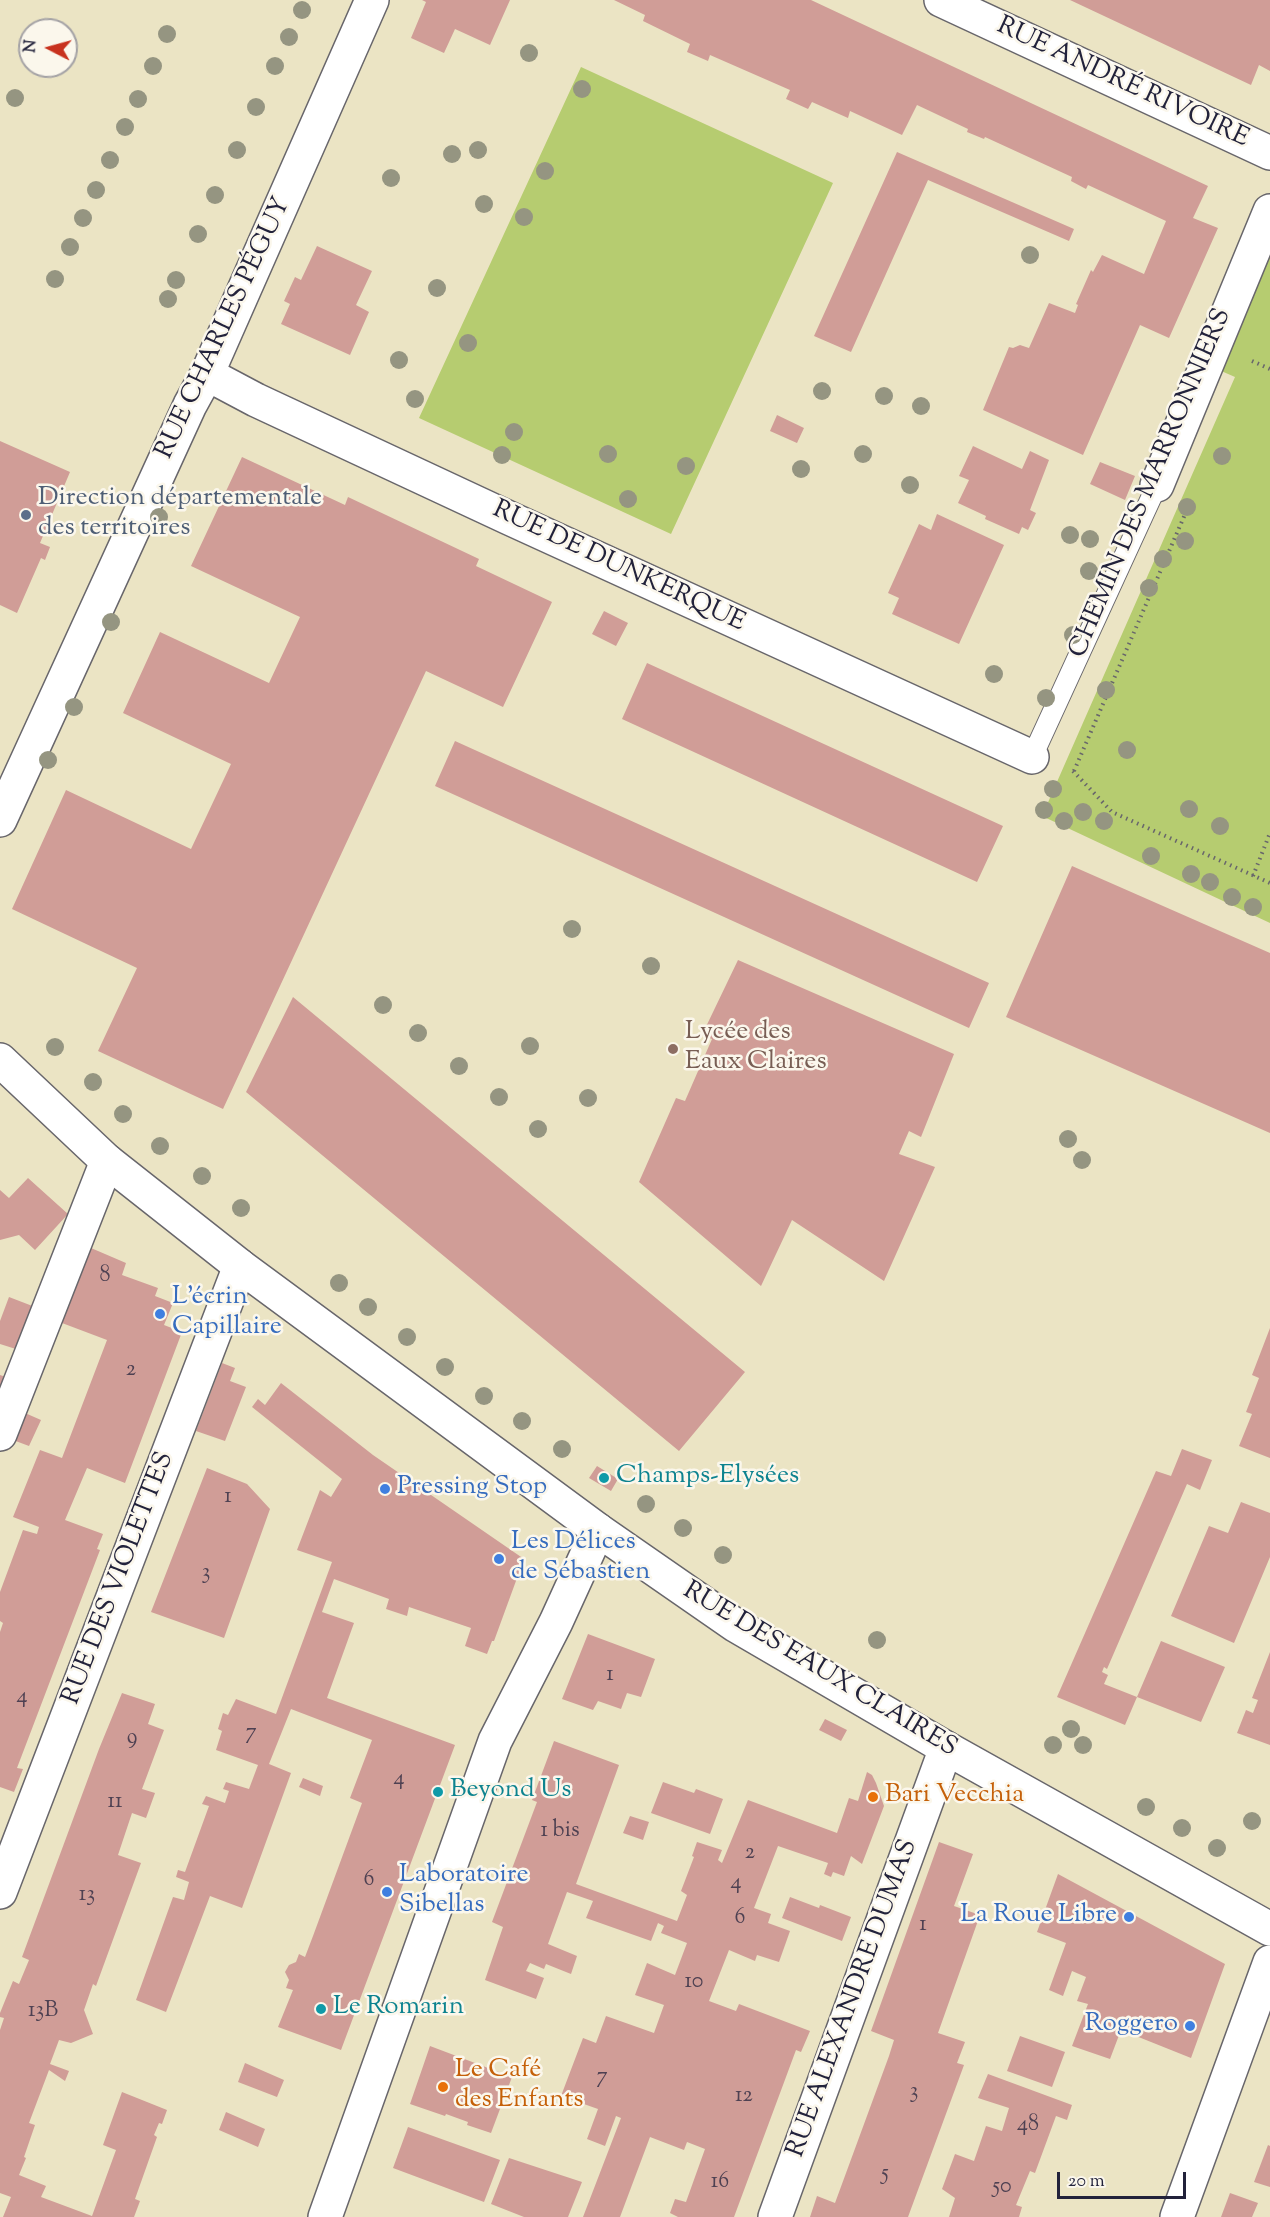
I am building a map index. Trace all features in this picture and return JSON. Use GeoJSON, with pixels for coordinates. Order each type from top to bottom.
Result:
{"type":"FeatureCollection","features":[{"type":"Feature","properties":{"kind":"street","name":"RUE CHARLES PÉGUY"},"geometry":{"type":"LineString","coordinates":[[0,820],[190,405],[207,374],[372,0]]}},
{"type":"Feature","properties":{"kind":"street","name":"RUE ANDRÉ RIVOIRE"},"geometry":{"type":"LineString","coordinates":[[941,0],[1270,153]]}},
{"type":"Feature","properties":{"kind":"street","name":"CHEMIN DES MARRONNIERS"},"geometry":{"type":"LineString","coordinates":[[1157,485],[1270,211]]}},
{"type":"Feature","properties":{"kind":"street","name":"RUE DE DUNKERQUE"},"geometry":{"type":"LineString","coordinates":[[207,374],[247,396],[518,522],[1032,757]]}},
{"type":"Feature","properties":{"kind":"street","name":"RUE DES EAUX CLAIRES"},"geometry":{"type":"LineString","coordinates":[[0,1060],[107,1161],[240,1266],[598,1530],[735,1625],[946,1748],[1270,1929]]}},
{"type":"Feature","properties":{"kind":"street"},"geometry":{"type":"LineString","coordinates":[[0,1434],[107,1161]]}},
{"type":"Feature","properties":{"kind":"street","name":"RUE DES VIOLETTES"},"geometry":{"type":"LineString","coordinates":[[0,1892],[240,1266]]}},
{"type":"Feature","properties":{"kind":"street"},"geometry":{"type":"LineString","coordinates":[[325,2217],[495,1741],[556,1622],[598,1530]]}},
{"type":"Feature","properties":{"kind":"street","name":"RUE ALEXANDRE DUMAS"},"geometry":{"type":"LineString","coordinates":[[775,2217],[946,1748]]}},
{"type":"Feature","properties":{"kind":"street"},"geometry":{"type":"LineString","coordinates":[[1177,2217],[1270,1962]]}},
{"type":"Feature","properties":{"kind":"lane","name":"CHEMIN DES MARRONNIERS"},"geometry":{"type":"LineString","coordinates":[[1032,757],[1157,485]]}},
{"type":"Feature","properties":{"kind":"path","name":"CHEMIN DES MARRONNIERS"},"geometry":{"type":"LineString","coordinates":[[1247,372],[1256,350]]}},
{"type":"Feature","properties":{"kind":"path"},"geometry":{"type":"LineString","coordinates":[[1252,361],[1270,369]]}},
{"type":"Feature","properties":{"kind":"path","name":"CHEMIN DES MARRONNIERS"},"geometry":{"type":"LineString","coordinates":[[1074,771],[1186,512]]}},
{"type":"Feature","properties":{"kind":"path"},"geometry":{"type":"LineString","coordinates":[[1032,757],[1074,771],[1112,812],[1270,883]]}},
{"type":"Feature","properties":{"kind":"path"},"geometry":{"type":"LineString","coordinates":[[1253,876],[1270,833]]}},
{"type":"Feature","properties":{"kind":"green space"},"geometry":{"type":"Polygon","coordinates":[[[581,67],[833,183],[671,534],[419,418],[581,67]]]}},
{"type":"Feature","properties":{"kind":"green space"},"geometry":{"type":"Polygon","coordinates":[[[1270,235],[1270,923],[1042,816],[1235,377],[1212,367],[1270,235]]]}},
{"type":"Feature","properties":{"kind":"building"},"geometry":{"type":"Polygon","coordinates":[[[422,0],[510,0],[490,45],[455,29],[444,53],[411,38],[426,2],[422,0]]]}},
{"type":"Feature","properties":{"kind":"building"},"geometry":{"type":"Polygon","coordinates":[[[614,0],[811,0],[1208,186],[1193,218],[1218,228],[1169,338],[1140,325],[1083,455],[983,410],[1009,347],[1020,345],[1029,348],[1049,303],[1075,313],[1078,305],[1076,304],[1091,270],[1093,272],[1102,255],[1144,274],[1166,221],[1088,185],[1086,189],[1071,181],[1072,177],[985,137],[984,139],[967,132],[968,129],[917,105],[902,135],[850,111],[848,118],[812,102],[808,109],[786,99],[790,90],[710,55],[708,61],[687,52],[690,44],[643,21],[645,15],[614,0]]]}},
{"type":"Feature","properties":{"kind":"building"},"geometry":{"type":"Polygon","coordinates":[[[1070,0],[1270,0],[1270,71],[1259,65],[1251,85],[1070,0]]]}},
{"type":"Feature","properties":{"kind":"building"},"geometry":{"type":"Polygon","coordinates":[[[897,152],[1074,229],[1069,241],[928,180],[851,352],[814,336],[897,152]]]}},
{"type":"Feature","properties":{"kind":"building"},"geometry":{"type":"Polygon","coordinates":[[[317,246],[372,271],[356,305],[369,312],[350,355],[281,324],[290,304],[284,301],[295,277],[301,280],[317,246]]]}},
{"type":"Feature","properties":{"kind":"building"},"geometry":{"type":"Polygon","coordinates":[[[777,415],[804,428],[797,443],[770,431],[777,415]]]}},
{"type":"Feature","properties":{"kind":"building","name":"Direction départementale des territoires"},"geometry":{"type":"Polygon","coordinates":[[[0,441],[70,472],[40,543],[50,547],[45,560],[41,558],[17,613],[0,605],[0,441]]]}},
{"type":"Feature","properties":{"kind":"building"},"geometry":{"type":"Polygon","coordinates":[[[973,446],[1022,469],[1030,451],[1049,460],[1030,510],[1036,513],[1028,530],[1022,527],[1019,534],[985,519],[986,516],[958,503],[969,480],[959,476],[973,446]]]}},
{"type":"Feature","properties":{"kind":"building"},"geometry":{"type":"Polygon","coordinates":[[[242,457],[345,505],[348,497],[479,559],[476,566],[552,602],[503,707],[426,671],[223,1109],[98,1051],[137,968],[12,909],[66,790],[191,849],[231,764],[123,713],[160,632],[269,683],[300,617],[191,566],[242,457]]]}},
{"type":"Feature","properties":{"kind":"building"},"geometry":{"type":"Polygon","coordinates":[[[1100,462],[1135,476],[1125,500],[1090,484],[1100,462]]]}},
{"type":"Feature","properties":{"kind":"building"},"geometry":{"type":"Polygon","coordinates":[[[937,514],[1004,545],[959,644],[892,614],[899,598],[888,593],[919,524],[931,530],[937,514]]]}},
{"type":"Feature","properties":{"kind":"building"},"geometry":{"type":"Polygon","coordinates":[[[604,611],[628,623],[616,646],[592,634],[604,611]]]}},
{"type":"Feature","properties":{"kind":"building"},"geometry":{"type":"Polygon","coordinates":[[[647,663],[1003,826],[977,882],[622,719],[647,663]]]}},
{"type":"Feature","properties":{"kind":"building"},"geometry":{"type":"Polygon","coordinates":[[[455,741],[989,983],[969,1028],[435,786],[455,741]]]}},
{"type":"Feature","properties":{"kind":"building"},"geometry":{"type":"Polygon","coordinates":[[[1072,866],[1270,953],[1270,1133],[1006,1017],[1072,866]]]}},
{"type":"Feature","properties":{"kind":"building"},"geometry":{"type":"Polygon","coordinates":[[[738,960],[954,1054],[921,1137],[909,1131],[899,1154],[935,1167],[884,1281],[792,1220],[761,1286],[639,1182],[676,1098],[685,1101],[712,1039],[702,1035],[738,960]]]}},
{"type":"Feature","properties":{"kind":"building"},"geometry":{"type":"Polygon","coordinates":[[[293,997],[745,1372],[679,1451],[246,1092],[293,997]]]}},
{"type":"Feature","properties":{"kind":"building"},"geometry":{"type":"Polygon","coordinates":[[[28,1178],[68,1214],[35,1250],[19,1235],[0,1240],[0,1190],[9,1198],[28,1178]]]}},
{"type":"Feature","properties":{"kind":"building"},"geometry":{"type":"Polygon","coordinates":[[[91,1248],[126,1263],[122,1275],[158,1288],[155,1296],[173,1303],[164,1325],[182,1332],[125,1483],[87,1468],[65,1520],[103,1534],[97,1549],[100,1550],[17,1768],[23,1769],[14,1792],[0,1787],[0,1632],[3,1623],[0,1621],[0,1592],[23,1530],[37,1534],[39,1527],[13,1517],[40,1450],[62,1458],[107,1340],[62,1323],[91,1248]]]}},
{"type":"Feature","properties":{"kind":"building"},"geometry":{"type":"Polygon","coordinates":[[[9,1297],[35,1307],[19,1350],[0,1344],[0,1321],[9,1297]]]}},
{"type":"Feature","properties":{"kind":"building"},"geometry":{"type":"Polygon","coordinates":[[[1270,1328],[1270,1458],[1239,1446],[1252,1414],[1246,1412],[1259,1378],[1252,1375],[1270,1328]]]}},
{"type":"Feature","properties":{"kind":"building"},"geometry":{"type":"Polygon","coordinates":[[[222,1363],[235,1368],[230,1381],[246,1387],[225,1441],[196,1431],[222,1363]]]}},
{"type":"Feature","properties":{"kind":"building"},"geometry":{"type":"Polygon","coordinates":[[[0,1375],[9,1378],[0,1393],[0,1375]]]}},
{"type":"Feature","properties":{"kind":"building"},"geometry":{"type":"Polygon","coordinates":[[[281,1383],[373,1455],[524,1559],[494,1641],[487,1654],[465,1646],[471,1628],[409,1607],[407,1616],[386,1609],[389,1599],[334,1579],[322,1612],[354,1623],[327,1698],[455,1745],[341,2050],[278,2027],[293,1990],[286,1988],[289,1980],[285,1972],[289,1965],[296,1962],[299,1954],[305,1957],[313,1936],[362,1803],[350,1798],[372,1740],[291,1709],[269,1764],[291,1773],[242,1908],[210,1896],[166,2012],[136,2000],[173,1897],[184,1900],[189,1882],[176,1877],[178,1870],[185,1872],[209,1806],[202,1804],[206,1796],[225,1803],[229,1791],[223,1789],[226,1782],[249,1789],[258,1765],[216,1750],[222,1731],[218,1729],[223,1713],[228,1715],[236,1699],[276,1714],[332,1562],[297,1550],[320,1490],[331,1497],[342,1479],[252,1407],[258,1399],[265,1405],[281,1383]]]}},
{"type":"Feature","properties":{"kind":"building"},"geometry":{"type":"Polygon","coordinates":[[[25,1413],[41,1420],[29,1446],[13,1440],[25,1413]]]}},
{"type":"Feature","properties":{"kind":"building"},"geometry":{"type":"Polygon","coordinates":[[[1182,1449],[1212,1460],[1200,1490],[1187,1484],[1107,1669],[1104,1667],[1102,1672],[1108,1675],[1104,1684],[1137,1697],[1125,1725],[1057,1697],[1156,1471],[1171,1476],[1182,1449]]]}},
{"type":"Feature","properties":{"kind":"building","name":"Champs-Elysées"},"geometry":{"type":"Polygon","coordinates":[[[597,1466],[618,1479],[611,1491],[589,1478],[597,1466]]]}},
{"type":"Feature","properties":{"kind":"building"},"geometry":{"type":"Polygon","coordinates":[[[207,1468],[247,1484],[270,1509],[224,1638],[151,1612],[207,1468]]]}},
{"type":"Feature","properties":{"kind":"building"},"geometry":{"type":"Polygon","coordinates":[[[1241,1502],[1270,1513],[1270,1557],[1234,1643],[1171,1616],[1209,1526],[1228,1533],[1241,1502]]]}},
{"type":"Feature","properties":{"kind":"building"},"geometry":{"type":"Polygon","coordinates":[[[588,1634],[655,1659],[641,1697],[627,1693],[621,1709],[598,1701],[593,1710],[562,1699],[588,1634]]]}},
{"type":"Feature","properties":{"kind":"building"},"geometry":{"type":"Polygon","coordinates":[[[1161,1641],[1225,1667],[1201,1722],[1137,1697],[1161,1641]]]}},
{"type":"Feature","properties":{"kind":"building"},"geometry":{"type":"Polygon","coordinates":[[[1270,1652],[1270,1745],[1237,1733],[1246,1710],[1253,1713],[1258,1700],[1252,1698],[1270,1652]]]}},
{"type":"Feature","properties":{"kind":"building"},"geometry":{"type":"Polygon","coordinates":[[[122,1693],[155,1704],[148,1724],[164,1730],[142,1789],[155,1793],[146,1818],[132,1813],[118,1855],[141,1863],[96,1986],[93,1984],[84,2010],[93,2034],[71,2043],[59,2040],[50,2064],[69,2071],[65,2081],[49,2070],[29,2123],[35,2125],[19,2175],[46,2186],[41,2197],[92,2216],[116,2150],[103,2145],[122,2092],[167,2110],[162,2124],[159,2123],[154,2135],[157,2137],[135,2199],[140,2201],[134,2217],[3,2217],[11,2197],[0,2193],[0,2030],[4,2018],[0,2017],[0,2013],[13,1981],[19,1984],[29,1960],[22,1957],[122,1693]]]}},
{"type":"Feature","properties":{"kind":"building"},"geometry":{"type":"Polygon","coordinates":[[[825,1719],[847,1730],[841,1741],[819,1730],[825,1719]]]}},
{"type":"Feature","properties":{"kind":"building"},"geometry":{"type":"Polygon","coordinates":[[[554,1741],[619,1765],[576,1884],[677,1921],[687,1895],[681,1891],[694,1857],[692,1856],[697,1842],[722,1850],[718,1860],[722,1863],[748,1800],[837,1833],[849,1798],[858,1801],[867,1772],[872,1775],[876,1783],[884,1806],[862,1864],[851,1856],[844,1876],[833,1872],[831,1877],[824,1874],[828,1863],[778,1846],[754,1908],[771,1914],[768,1923],[790,1931],[779,1962],[757,1955],[755,1961],[729,1950],[709,2001],[736,2011],[739,2004],[810,2031],[801,2052],[796,2050],[734,2217],[678,2217],[670,2213],[675,2199],[686,2202],[705,2149],[687,2142],[684,2150],[650,2137],[620,2217],[583,2217],[621,2118],[616,2116],[605,2146],[587,2139],[598,2109],[561,2096],[583,2038],[596,2043],[606,2016],[654,2033],[664,2005],[635,1995],[647,1963],[675,1975],[687,1943],[661,1933],[664,1926],[658,1923],[651,1941],[586,1918],[593,1901],[567,1892],[548,1944],[577,1956],[571,1974],[546,1964],[544,1969],[530,1963],[526,1971],[544,1978],[536,1999],[485,1980],[503,1927],[492,1922],[537,1802],[532,1800],[554,1741]]]}},
{"type":"Feature","properties":{"kind":"building"},"geometry":{"type":"Polygon","coordinates":[[[303,1778],[323,1786],[320,1796],[299,1787],[303,1778]]]}},
{"type":"Feature","properties":{"kind":"building"},"geometry":{"type":"Polygon","coordinates":[[[663,1782],[694,1793],[696,1789],[723,1799],[710,1834],[651,1813],[663,1782]]]}},
{"type":"Feature","properties":{"kind":"building"},"geometry":{"type":"Polygon","coordinates":[[[630,1816],[649,1822],[643,1840],[623,1833],[630,1816]]]}},
{"type":"Feature","properties":{"kind":"building"},"geometry":{"type":"Polygon","coordinates":[[[939,1842],[973,1854],[954,1906],[980,1915],[938,2033],[965,2042],[957,2063],[964,2065],[908,2217],[810,2217],[817,2196],[835,2203],[889,2056],[894,2040],[871,2031],[939,1842]]]}},
{"type":"Feature","properties":{"kind":"building"},"geometry":{"type":"Polygon","coordinates":[[[1058,1874],[1225,1964],[1191,2058],[1121,2030],[1110,2059],[1072,2046],[1088,2004],[1077,2001],[1086,1977],[1072,1971],[1063,1996],[1049,1990],[1066,1943],[1037,1932],[1058,1874]]]}},
{"type":"Feature","properties":{"kind":"building"},"geometry":{"type":"Polygon","coordinates":[[[790,1897],[851,1917],[842,1941],[782,1918],[790,1897]]]}},
{"type":"Feature","properties":{"kind":"building"},"geometry":{"type":"Polygon","coordinates":[[[1020,2036],[1065,2052],[1052,2087],[1007,2071],[1020,2036]]]}},
{"type":"Feature","properties":{"kind":"building"},"geometry":{"type":"Polygon","coordinates":[[[430,2046],[512,2077],[491,2133],[467,2125],[468,2122],[446,2114],[445,2116],[410,2104],[430,2046]]]}},
{"type":"Feature","properties":{"kind":"building"},"geometry":{"type":"Polygon","coordinates":[[[245,2063],[284,2080],[277,2097],[238,2082],[245,2063]]]}},
{"type":"Feature","properties":{"kind":"building"},"geometry":{"type":"Polygon","coordinates":[[[988,2074],[1072,2105],[1067,2120],[1056,2116],[1035,2173],[1030,2171],[1016,2205],[1022,2207],[1019,2217],[949,2217],[955,2198],[942,2189],[955,2154],[974,2161],[986,2126],[1002,2131],[1009,2108],[978,2098],[988,2074]]]}},
{"type":"Feature","properties":{"kind":"building"},"geometry":{"type":"Polygon","coordinates":[[[226,2112],[265,2129],[258,2147],[219,2130],[226,2112]]]}},
{"type":"Feature","properties":{"kind":"building"},"geometry":{"type":"Polygon","coordinates":[[[408,2127],[500,2160],[484,2202],[393,2168],[408,2127]]]}},
{"type":"Feature","properties":{"kind":"building"},"geometry":{"type":"Polygon","coordinates":[[[1268,2145],[1270,2146],[1270,2187],[1254,2182],[1268,2145]]]}},
{"type":"Feature","properties":{"kind":"building"},"geometry":{"type":"Polygon","coordinates":[[[509,2158],[582,2182],[568,2217],[524,2217],[491,2204],[509,2158]]]}},
{"type":"Feature","properties":{"kind":"building"},"geometry":{"type":"Polygon","coordinates":[[[1230,2193],[1258,2203],[1252,2217],[1221,2217],[1230,2193]]]}},
{"type":"Feature","properties":{"kind":"place","name":"Direction départementale des territoires"},"geometry":{"type":"Point","coordinates":[26,515]}},
{"type":"Feature","properties":{"kind":"place","name":"Lycée des Eaux Claires"},"geometry":{"type":"Point","coordinates":[673,1049]}},
{"type":"Feature","properties":{"kind":"place","name":"L'écrin Capillaire"},"geometry":{"type":"Point","coordinates":[160,1314]}},
{"type":"Feature","properties":{"kind":"place","name":"Champs-Elysées"},"geometry":{"type":"Point","coordinates":[604,1478]}},
{"type":"Feature","properties":{"kind":"place","name":"Pressing Stop"},"geometry":{"type":"Point","coordinates":[385,1489]}},
{"type":"Feature","properties":{"kind":"place","name":"Les Délices de Sébastien"},"geometry":{"type":"Point","coordinates":[499,1559]}},
{"type":"Feature","properties":{"kind":"place","name":"Beyond Us"},"geometry":{"type":"Point","coordinates":[438,1792]}},
{"type":"Feature","properties":{"kind":"place","name":"Bari Vecchia"},"geometry":{"type":"Point","coordinates":[873,1797]}},
{"type":"Feature","properties":{"kind":"place","name":"Laboratoire Sibellas"},"geometry":{"type":"Point","coordinates":[387,1892]}},
{"type":"Feature","properties":{"kind":"place","name":"La Roue Libre"},"geometry":{"type":"Point","coordinates":[1129,1917]}},
{"type":"Feature","properties":{"kind":"place","name":"Le Romarin"},"geometry":{"type":"Point","coordinates":[321,2009]}},
{"type":"Feature","properties":{"kind":"place","name":"Roggero"},"geometry":{"type":"Point","coordinates":[1190,2026]}},
{"type":"Feature","properties":{"kind":"place","name":"Le Café des Enfants"},"geometry":{"type":"Point","coordinates":[443,2087]}}]}
